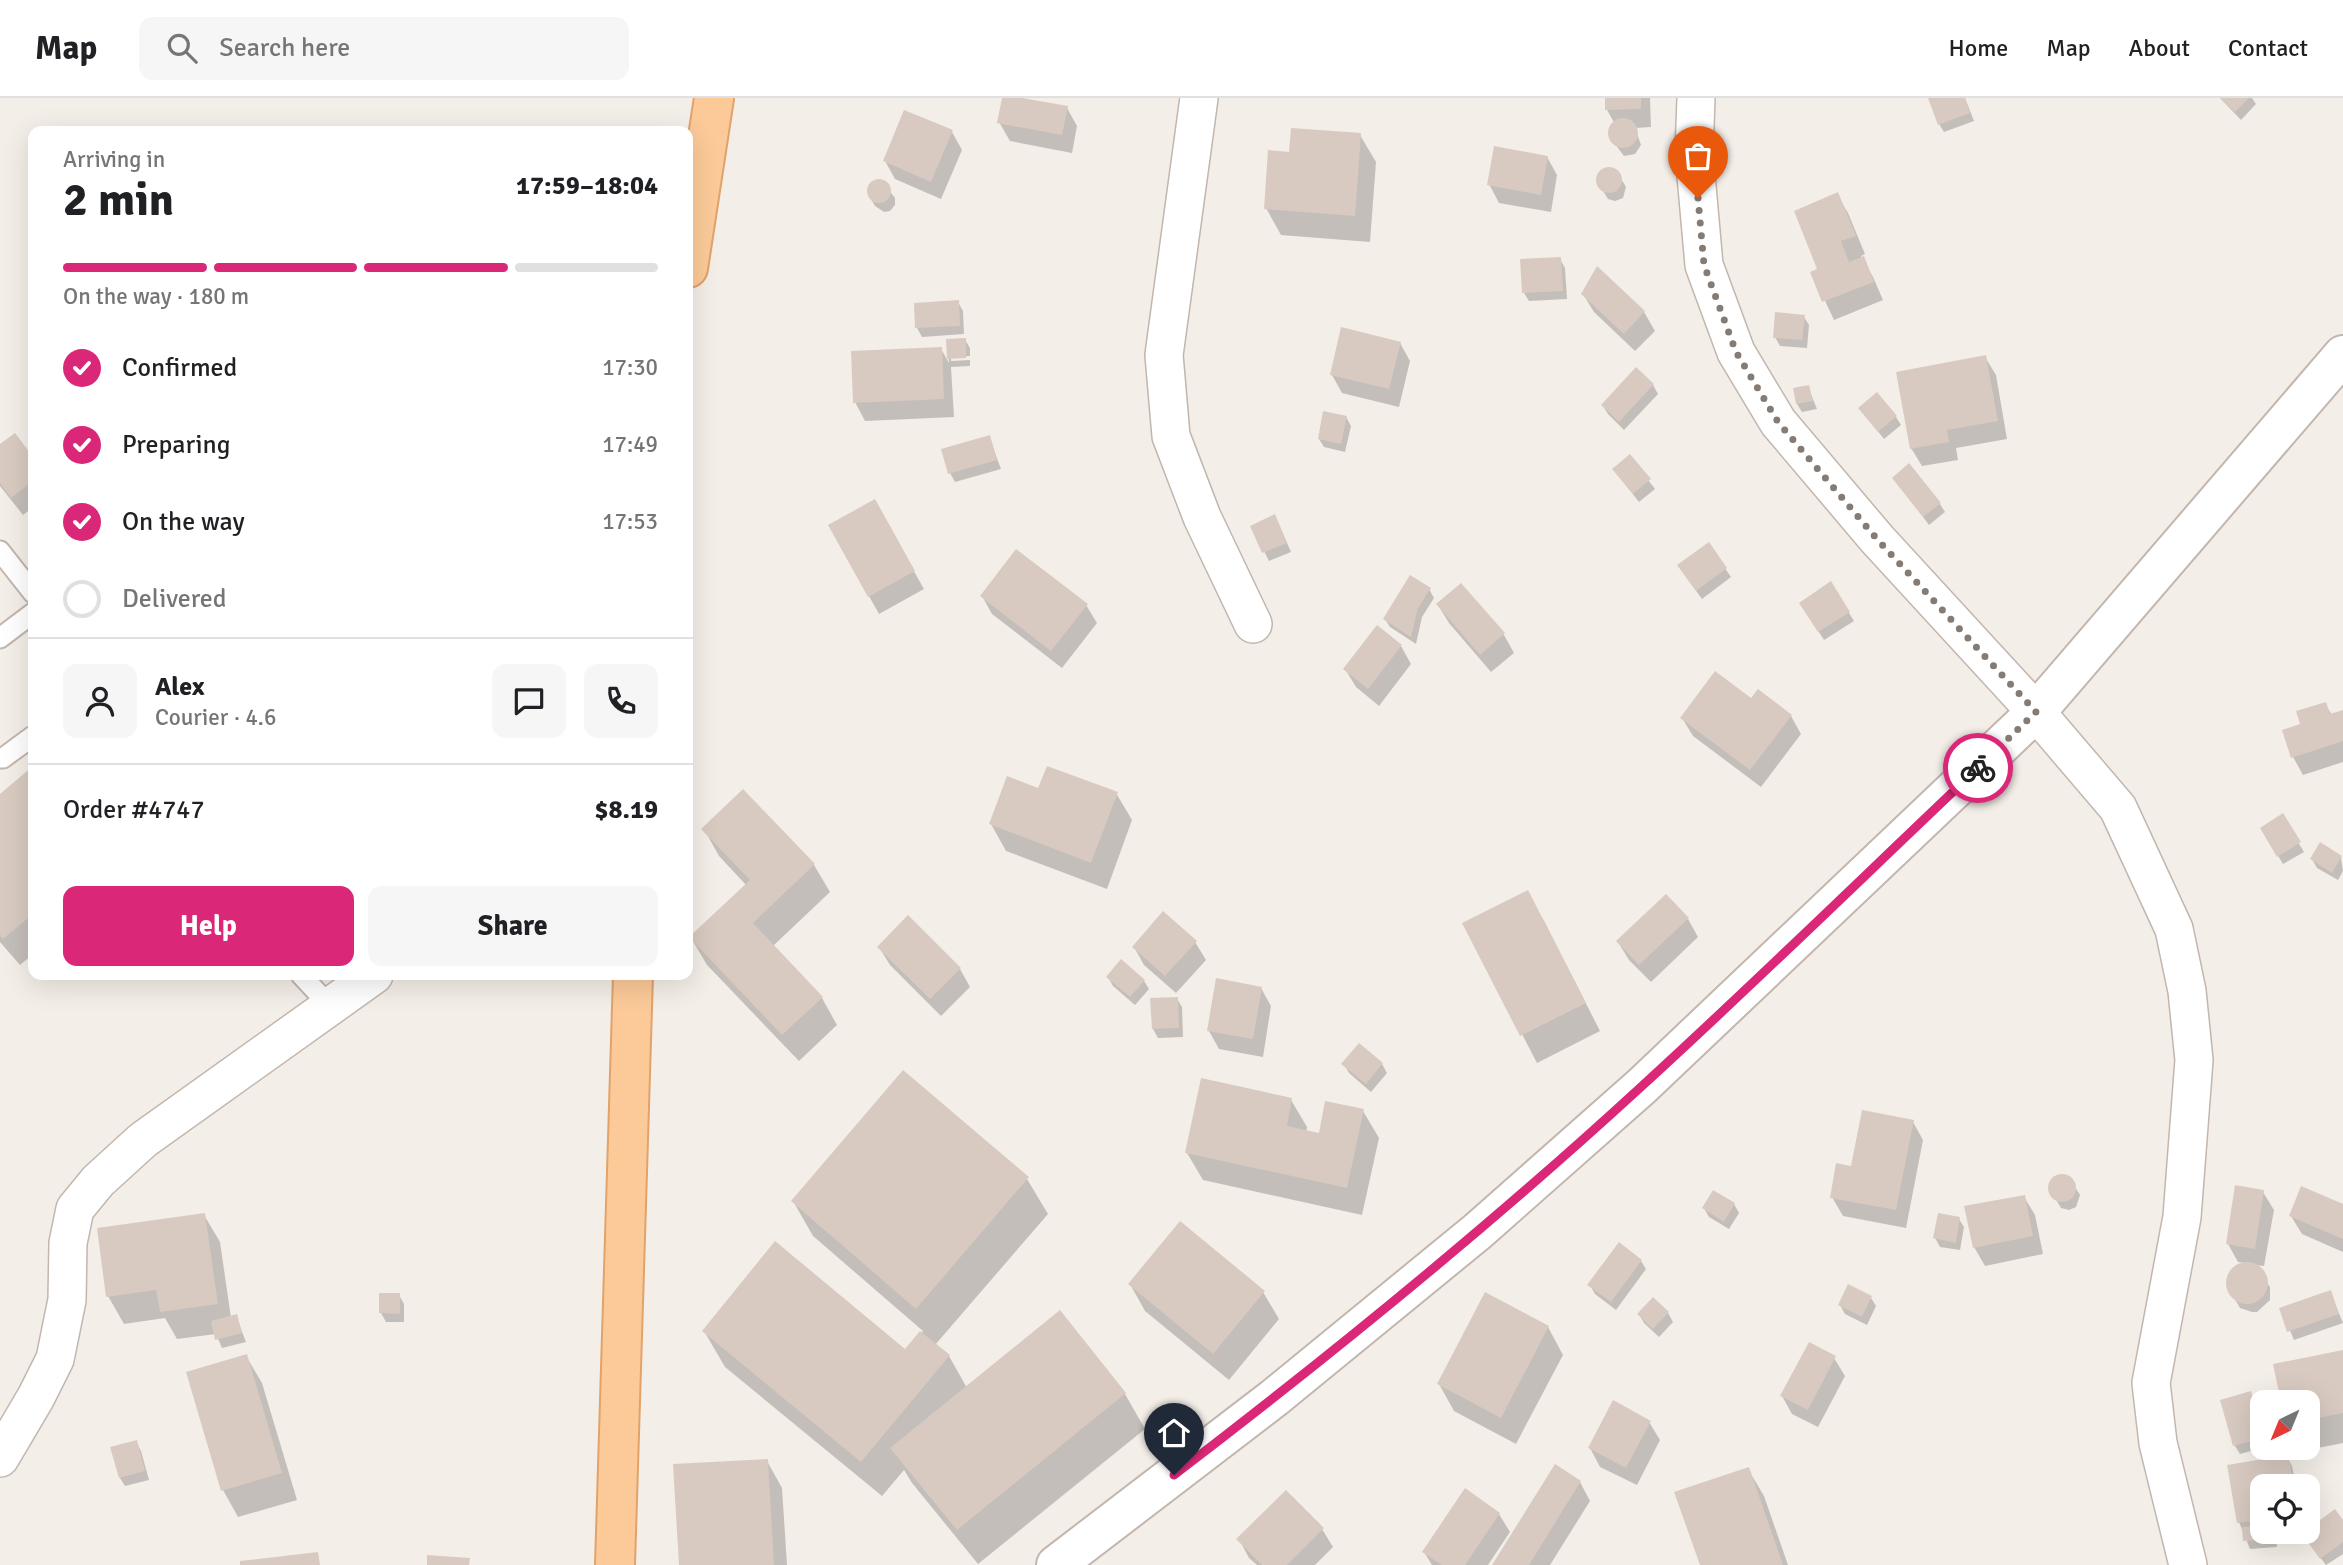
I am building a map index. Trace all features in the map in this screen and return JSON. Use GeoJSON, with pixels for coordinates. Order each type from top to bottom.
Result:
{"type":"FeatureCollection","features":[{"type":"Feature","properties":{"kind":"main road"},"geometry":{"type":"LineString","coordinates":[[693,235],[714,98]]}},
{"type":"Feature","properties":{"kind":"main road"},"geometry":{"type":"LineString","coordinates":[[615,1565],[633,980]]}},
{"type":"Feature","properties":{"kind":"street"},"geometry":{"type":"LineString","coordinates":[[1199,98],[1164,355],[1171,436],[1202,517],[1253,624]]}},
{"type":"Feature","properties":{"kind":"street"},"geometry":{"type":"LineString","coordinates":[[1696,98],[1694,153],[1704,265],[1736,352],[1778,422],[1877,539],[2036,712],[2118,807],[2174,929],[2187,991],[2194,1060],[2182,1217],[2151,1383],[2158,1443],[2188,1565]]}},
{"type":"Feature","properties":{"kind":"street"},"geometry":{"type":"LineString","coordinates":[[1056,1565],[1274,1398],[1478,1231],[1642,1086],[2036,712],[2343,355]]}},
{"type":"Feature","properties":{"kind":"street"},"geometry":{"type":"LineString","coordinates":[[0,1458],[55,1359],[67,1300],[68,1243],[75,1209],[98,1181],[143,1140],[366,980]]}},
{"type":"Feature","properties":{"kind":"lane"},"geometry":{"type":"LineString","coordinates":[[0,551],[28,587]]}},
{"type":"Feature","properties":{"kind":"lane"},"geometry":{"type":"LineString","coordinates":[[0,638],[28,617]]}},
{"type":"Feature","properties":{"kind":"lane"},"geometry":{"type":"LineString","coordinates":[[0,758],[4,758],[28,740]]}},
{"type":"Feature","properties":{"kind":"lane"},"geometry":{"type":"LineString","coordinates":[[306,980],[329,1005]]}},
{"type":"Feature","properties":{"kind":"building"},"geometry":{"type":"Polygon","coordinates":[[[1002,98],[1022,98],[1068,106],[1062,135],[997,123],[1002,98]]]}},
{"type":"Feature","properties":{"kind":"building"},"geometry":{"type":"Polygon","coordinates":[[[1605,98],[1641,98],[1641,109],[1605,110],[1605,98]]]}},
{"type":"Feature","properties":{"kind":"building"},"geometry":{"type":"Polygon","coordinates":[[[1928,98],[1965,98],[1970,113],[1938,125],[1928,98]]]}},
{"type":"Feature","properties":{"kind":"building"},"geometry":{"type":"Polygon","coordinates":[[[2220,98],[2249,98],[2235,112],[2220,98]]]}},
{"type":"Feature","properties":{"kind":"building"},"geometry":{"type":"Polygon","coordinates":[[[904,110],[953,130],[931,182],[883,161],[904,110]]]}},
{"type":"Feature","properties":{"kind":"building"},"geometry":{"type":"Polygon","coordinates":[[[1623,118],[1629,119],[1637,127],[1637,139],[1629,147],[1623,148],[1617,147],[1609,139],[1608,133],[1609,127],[1617,119],[1623,118]]]}},
{"type":"Feature","properties":{"kind":"building"},"geometry":{"type":"Polygon","coordinates":[[[1291,128],[1361,133],[1355,216],[1264,209],[1268,150],[1289,152],[1291,128]]]}},
{"type":"Feature","properties":{"kind":"building"},"geometry":{"type":"Polygon","coordinates":[[[1494,146],[1548,156],[1541,195],[1487,185],[1494,146]]]}},
{"type":"Feature","properties":{"kind":"building"},"geometry":{"type":"Polygon","coordinates":[[[1609,167],[1618,171],[1622,180],[1618,189],[1609,193],[1600,189],[1596,180],[1600,171],[1609,167]]]}},
{"type":"Feature","properties":{"kind":"building"},"geometry":{"type":"Polygon","coordinates":[[[879,179],[888,182],[891,191],[888,200],[879,203],[870,200],[867,191],[870,182],[879,179]]]}},
{"type":"Feature","properties":{"kind":"building"},"geometry":{"type":"Polygon","coordinates":[[[1838,192],[1856,236],[1841,241],[1849,262],[1864,256],[1874,282],[1822,302],[1810,272],[1817,269],[1794,211],[1838,192]]]}},
{"type":"Feature","properties":{"kind":"building"},"geometry":{"type":"Polygon","coordinates":[[[1561,257],[1563,291],[1522,293],[1520,259],[1561,257]]]}},
{"type":"Feature","properties":{"kind":"building"},"geometry":{"type":"Polygon","coordinates":[[[1597,266],[1645,311],[1624,334],[1581,294],[1597,266]]]}},
{"type":"Feature","properties":{"kind":"building"},"geometry":{"type":"Polygon","coordinates":[[[959,300],[960,326],[915,328],[914,303],[959,300]]]}},
{"type":"Feature","properties":{"kind":"building"},"geometry":{"type":"Polygon","coordinates":[[[1775,312],[1805,315],[1802,340],[1773,338],[1775,312]]]}},
{"type":"Feature","properties":{"kind":"building"},"geometry":{"type":"Polygon","coordinates":[[[1341,327],[1401,342],[1389,389],[1330,375],[1341,327]]]}},
{"type":"Feature","properties":{"kind":"building"},"geometry":{"type":"Polygon","coordinates":[[[966,338],[966,358],[947,359],[946,339],[966,338]]]}},
{"type":"Feature","properties":{"kind":"building"},"geometry":{"type":"Polygon","coordinates":[[[942,347],[944,399],[853,403],[851,351],[942,347]]]}},
{"type":"Feature","properties":{"kind":"building"},"geometry":{"type":"Polygon","coordinates":[[[1986,355],[1998,421],[1947,430],[1949,442],[1910,449],[1896,372],[1986,355]]]}},
{"type":"Feature","properties":{"kind":"building"},"geometry":{"type":"Polygon","coordinates":[[[1636,367],[1654,384],[1619,422],[1601,405],[1636,367]]]}},
{"type":"Feature","properties":{"kind":"building"},"geometry":{"type":"Polygon","coordinates":[[[1809,385],[1813,401],[1796,404],[1793,388],[1809,385]]]}},
{"type":"Feature","properties":{"kind":"building"},"geometry":{"type":"Polygon","coordinates":[[[1877,392],[1897,416],[1878,432],[1858,408],[1877,392]]]}},
{"type":"Feature","properties":{"kind":"building"},"geometry":{"type":"Polygon","coordinates":[[[1323,411],[1347,416],[1341,444],[1318,439],[1323,411]]]}},
{"type":"Feature","properties":{"kind":"building"},"geometry":{"type":"Polygon","coordinates":[[[15,433],[28,450],[28,485],[11,498],[0,483],[0,444],[15,433]]]}},
{"type":"Feature","properties":{"kind":"building"},"geometry":{"type":"Polygon","coordinates":[[[990,435],[997,460],[948,474],[941,449],[990,435]]]}},
{"type":"Feature","properties":{"kind":"building"},"geometry":{"type":"Polygon","coordinates":[[[1630,454],[1651,479],[1633,494],[1612,469],[1630,454]]]}},
{"type":"Feature","properties":{"kind":"building"},"geometry":{"type":"Polygon","coordinates":[[[1909,463],[1941,503],[1923,517],[1892,478],[1909,463]]]}},
{"type":"Feature","properties":{"kind":"building"},"geometry":{"type":"Polygon","coordinates":[[[875,499],[915,571],[868,597],[828,525],[875,499]]]}},
{"type":"Feature","properties":{"kind":"building"},"geometry":{"type":"Polygon","coordinates":[[[1275,514],[1287,543],[1262,553],[1250,526],[1275,514]]]}},
{"type":"Feature","properties":{"kind":"building"},"geometry":{"type":"Polygon","coordinates":[[[1709,542],[1727,568],[1696,591],[1677,565],[1709,542]]]}},
{"type":"Feature","properties":{"kind":"building"},"geometry":{"type":"Polygon","coordinates":[[[1016,549],[1088,604],[1051,651],[980,596],[1016,549]]]}},
{"type":"Feature","properties":{"kind":"building"},"geometry":{"type":"Polygon","coordinates":[[[1410,575],[1431,588],[1418,608],[1411,637],[1383,619],[1410,575]]]}},
{"type":"Feature","properties":{"kind":"building"},"geometry":{"type":"Polygon","coordinates":[[[1831,581],[1850,612],[1818,632],[1799,603],[1831,581]]]}},
{"type":"Feature","properties":{"kind":"building"},"geometry":{"type":"Polygon","coordinates":[[[1461,583],[1505,633],[1480,655],[1436,604],[1461,583]]]}},
{"type":"Feature","properties":{"kind":"building"},"geometry":{"type":"Polygon","coordinates":[[[1377,625],[1402,645],[1368,689],[1343,669],[1377,625]]]}},
{"type":"Feature","properties":{"kind":"building"},"geometry":{"type":"Polygon","coordinates":[[[1715,671],[1751,698],[1758,689],[1792,715],[1750,770],[1680,718],[1715,671]]]}},
{"type":"Feature","properties":{"kind":"building"},"geometry":{"type":"Polygon","coordinates":[[[2326,702],[2330,714],[2343,710],[2343,741],[2291,758],[2282,730],[2300,724],[2296,711],[2326,702]]]}},
{"type":"Feature","properties":{"kind":"building"},"geometry":{"type":"Polygon","coordinates":[[[1047,766],[1118,792],[1091,863],[989,824],[1007,776],[1038,788],[1047,766]]]}},
{"type":"Feature","properties":{"kind":"building"},"geometry":{"type":"Polygon","coordinates":[[[28,770],[28,918],[3,939],[0,935],[0,794],[28,770]]]}},
{"type":"Feature","properties":{"kind":"building"},"geometry":{"type":"Polygon","coordinates":[[[743,789],[815,864],[753,923],[823,997],[782,1035],[693,941],[693,933],[750,880],[701,829],[743,789]]]}},
{"type":"Feature","properties":{"kind":"building"},"geometry":{"type":"Polygon","coordinates":[[[2283,813],[2301,842],[2277,857],[2260,828],[2283,813]]]}},
{"type":"Feature","properties":{"kind":"building"},"geometry":{"type":"Polygon","coordinates":[[[2320,842],[2342,856],[2332,873],[2310,859],[2320,842]]]}},
{"type":"Feature","properties":{"kind":"building"},"geometry":{"type":"Polygon","coordinates":[[[1528,890],[1586,1003],[1520,1036],[1462,923],[1528,890]]]}},
{"type":"Feature","properties":{"kind":"building"},"geometry":{"type":"Polygon","coordinates":[[[1666,894],[1689,918],[1639,965],[1616,941],[1666,894]]]}},
{"type":"Feature","properties":{"kind":"building"},"geometry":{"type":"Polygon","coordinates":[[[1163,911],[1197,941],[1165,976],[1132,947],[1163,911]]]}},
{"type":"Feature","properties":{"kind":"building"},"geometry":{"type":"Polygon","coordinates":[[[908,915],[961,968],[930,999],[877,947],[908,915]]]}},
{"type":"Feature","properties":{"kind":"building"},"geometry":{"type":"Polygon","coordinates":[[[1121,959],[1145,980],[1130,997],[1106,977],[1121,959]]]}},
{"type":"Feature","properties":{"kind":"building"},"geometry":{"type":"Polygon","coordinates":[[[1216,978],[1262,987],[1253,1039],[1207,1031],[1216,978]]]}},
{"type":"Feature","properties":{"kind":"building"},"geometry":{"type":"Polygon","coordinates":[[[1178,997],[1179,1028],[1152,1029],[1150,998],[1178,997]]]}},
{"type":"Feature","properties":{"kind":"building"},"geometry":{"type":"Polygon","coordinates":[[[1359,1043],[1383,1063],[1366,1084],[1341,1064],[1359,1043]]]}},
{"type":"Feature","properties":{"kind":"building"},"geometry":{"type":"Polygon","coordinates":[[[903,1070],[1029,1177],[916,1309],[791,1201],[903,1070]]]}},
{"type":"Feature","properties":{"kind":"building"},"geometry":{"type":"Polygon","coordinates":[[[1201,1078],[1292,1098],[1287,1126],[1319,1133],[1325,1101],[1364,1109],[1347,1188],[1185,1153],[1201,1078]]]}},
{"type":"Feature","properties":{"kind":"building"},"geometry":{"type":"Polygon","coordinates":[[[1862,1110],[1914,1120],[1896,1210],[1830,1198],[1836,1163],[1851,1166],[1862,1110]]]}},
{"type":"Feature","properties":{"kind":"building"},"geometry":{"type":"Polygon","coordinates":[[[2062,1174],[2072,1178],[2076,1188],[2072,1198],[2062,1202],[2052,1198],[2048,1188],[2052,1178],[2062,1174]]]}},
{"type":"Feature","properties":{"kind":"building"},"geometry":{"type":"Polygon","coordinates":[[[2235,1185],[2264,1190],[2255,1249],[2226,1244],[2235,1185]]]}},
{"type":"Feature","properties":{"kind":"building"},"geometry":{"type":"Polygon","coordinates":[[[2301,1186],[2343,1204],[2343,1239],[2289,1216],[2301,1186]]]}},
{"type":"Feature","properties":{"kind":"building"},"geometry":{"type":"Polygon","coordinates":[[[1713,1190],[1735,1203],[1724,1222],[1702,1208],[1713,1190]]]}},
{"type":"Feature","properties":{"kind":"building"},"geometry":{"type":"Polygon","coordinates":[[[2025,1195],[2033,1236],[1973,1248],[1964,1206],[2025,1195]]]}},
{"type":"Feature","properties":{"kind":"building"},"geometry":{"type":"Polygon","coordinates":[[[205,1213],[218,1304],[160,1312],[156,1290],[106,1297],[97,1228],[205,1213]]]}},
{"type":"Feature","properties":{"kind":"building"},"geometry":{"type":"Polygon","coordinates":[[[1938,1213],[1960,1217],[1956,1243],[1933,1238],[1938,1213]]]}},
{"type":"Feature","properties":{"kind":"building"},"geometry":{"type":"Polygon","coordinates":[[[1180,1221],[1265,1291],[1213,1354],[1128,1284],[1180,1221]]]}},
{"type":"Feature","properties":{"kind":"building"},"geometry":{"type":"Polygon","coordinates":[[[775,1241],[905,1349],[920,1331],[950,1355],[861,1462],[702,1331],[775,1241]]]}},
{"type":"Feature","properties":{"kind":"building"},"geometry":{"type":"Polygon","coordinates":[[[1619,1242],[1642,1260],[1611,1302],[1587,1285],[1619,1242]]]}},
{"type":"Feature","properties":{"kind":"building"},"geometry":{"type":"Polygon","coordinates":[[[2247,1262],[2262,1268],[2268,1283],[2262,1298],[2247,1304],[2232,1298],[2226,1283],[2232,1268],[2247,1262]]]}},
{"type":"Feature","properties":{"kind":"building"},"geometry":{"type":"Polygon","coordinates":[[[1848,1284],[1872,1296],[1862,1317],[1838,1305],[1848,1284]]]}},
{"type":"Feature","properties":{"kind":"building"},"geometry":{"type":"Polygon","coordinates":[[[2331,1290],[2339,1314],[2287,1332],[2279,1308],[2331,1290]]]}},
{"type":"Feature","properties":{"kind":"building"},"geometry":{"type":"Polygon","coordinates":[[[1485,1292],[1549,1326],[1501,1418],[1437,1384],[1485,1292]]]}},
{"type":"Feature","properties":{"kind":"building"},"geometry":{"type":"Polygon","coordinates":[[[379,1293],[400,1293],[400,1314],[379,1313],[379,1293]]]}},
{"type":"Feature","properties":{"kind":"building"},"geometry":{"type":"Polygon","coordinates":[[[1653,1297],[1669,1312],[1653,1329],[1637,1314],[1653,1297]]]}},
{"type":"Feature","properties":{"kind":"building"},"geometry":{"type":"Polygon","coordinates":[[[1060,1310],[1126,1393],[957,1530],[890,1448],[1060,1310]]]}},
{"type":"Feature","properties":{"kind":"building"},"geometry":{"type":"Polygon","coordinates":[[[237,1314],[242,1333],[215,1340],[211,1321],[237,1314]]]}},
{"type":"Feature","properties":{"kind":"building"},"geometry":{"type":"Polygon","coordinates":[[[1809,1342],[1836,1356],[1808,1410],[1780,1396],[1809,1342]]]}},
{"type":"Feature","properties":{"kind":"building"},"geometry":{"type":"Polygon","coordinates":[[[2343,1350],[2343,1413],[2320,1418],[2320,1390],[2278,1390],[2273,1364],[2343,1350]]]}},
{"type":"Feature","properties":{"kind":"building"},"geometry":{"type":"Polygon","coordinates":[[[247,1354],[282,1473],[221,1491],[186,1372],[247,1354]]]}},
{"type":"Feature","properties":{"kind":"building"},"geometry":{"type":"Polygon","coordinates":[[[2250,1391],[2250,1441],[2233,1446],[2220,1400],[2250,1391]]]}},
{"type":"Feature","properties":{"kind":"building"},"geometry":{"type":"Polygon","coordinates":[[[1613,1400],[1651,1421],[1626,1468],[1588,1448],[1613,1400]]]}},
{"type":"Feature","properties":{"kind":"building"},"geometry":{"type":"Polygon","coordinates":[[[137,1440],[145,1471],[119,1478],[110,1447],[137,1440]]]}},
{"type":"Feature","properties":{"kind":"building"},"geometry":{"type":"Polygon","coordinates":[[[768,1459],[774,1565],[679,1565],[673,1464],[768,1459]]]}},
{"type":"Feature","properties":{"kind":"building"},"geometry":{"type":"Polygon","coordinates":[[[2258,1460],[2289,1460],[2292,1474],[2250,1474],[2250,1521],[2237,1523],[2227,1465],[2258,1460]]]}},
{"type":"Feature","properties":{"kind":"building"},"geometry":{"type":"Polygon","coordinates":[[[1555,1464],[1581,1481],[1529,1565],[1492,1565],[1555,1464]]]}},
{"type":"Feature","properties":{"kind":"building"},"geometry":{"type":"Polygon","coordinates":[[[1749,1467],[1783,1565],[1700,1565],[1674,1492],[1749,1467]]]}},
{"type":"Feature","properties":{"kind":"building"},"geometry":{"type":"Polygon","coordinates":[[[1465,1488],[1500,1513],[1465,1565],[1442,1565],[1422,1552],[1465,1488]]]}},
{"type":"Feature","properties":{"kind":"building"},"geometry":{"type":"Polygon","coordinates":[[[1286,1490],[1324,1528],[1287,1565],[1262,1565],[1236,1539],[1286,1490]]]}},
{"type":"Feature","properties":{"kind":"building"},"geometry":{"type":"Polygon","coordinates":[[[2335,1509],[2343,1520],[2343,1542],[2320,1559],[2309,1544],[2320,1544],[2320,1520],[2335,1509]]]}},
{"type":"Feature","properties":{"kind":"building"},"geometry":{"type":"Polygon","coordinates":[[[2250,1526],[2250,1541],[2243,1541],[2242,1527],[2250,1526]]]}},
{"type":"Feature","properties":{"kind":"building"},"geometry":{"type":"Polygon","coordinates":[[[318,1552],[320,1565],[240,1565],[240,1561],[318,1552]]]}},
{"type":"Feature","properties":{"kind":"building"},"geometry":{"type":"Polygon","coordinates":[[[427,1555],[470,1558],[469,1565],[427,1565],[427,1555]]]}},
{"type":"Feature","properties":{"kind":"way so far"},"geometry":{"type":"LineString","coordinates":[[1698,198],[1704,265],[1736,352],[1778,422],[1877,539],[2036,712],[1978,768]]}},
{"type":"Feature","properties":{"kind":"route"},"geometry":{"type":"LineString","coordinates":[[1174,1475],[1274,1398],[1478,1231],[1642,1086],[1978,768]]}}]}
